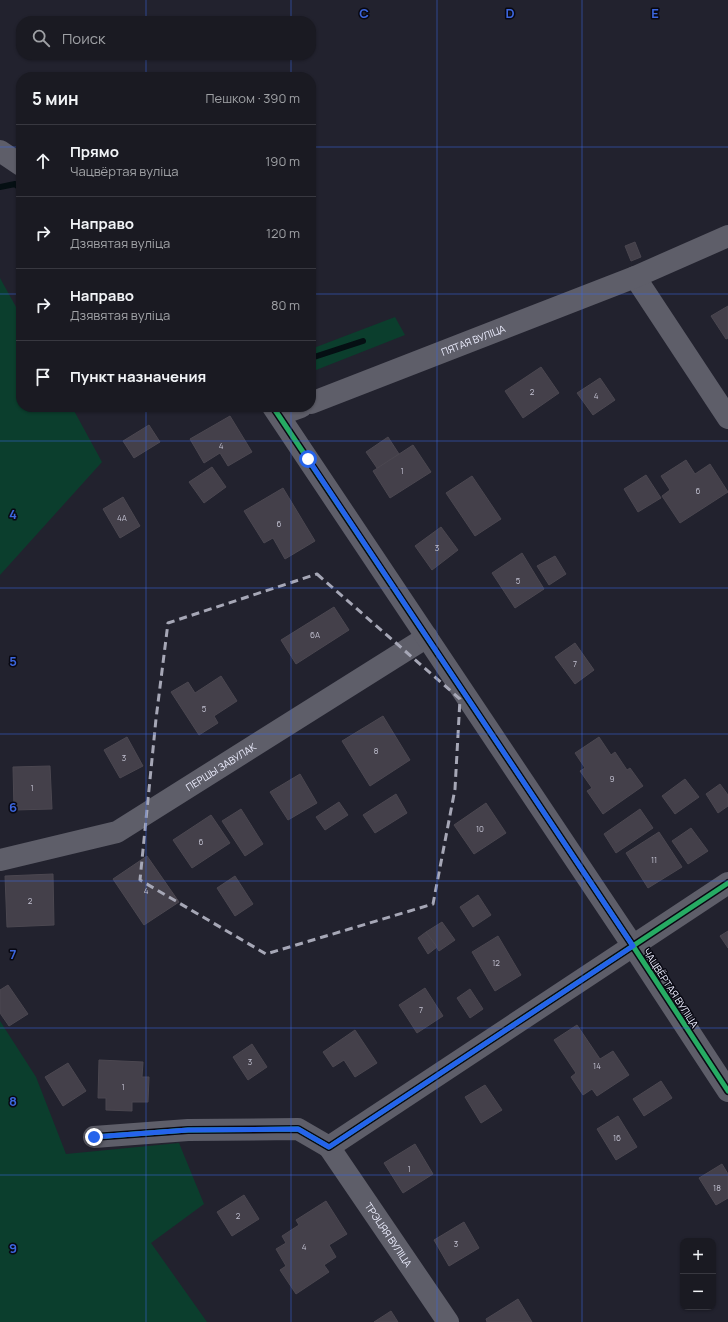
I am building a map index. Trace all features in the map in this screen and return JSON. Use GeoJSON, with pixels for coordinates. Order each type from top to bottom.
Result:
{"type":"FeatureCollection","features":[{"type":"Feature","properties":{"kind":"street"},"geometry":{"type":"LineString","coordinates":[[0,151],[16,162]]}},
{"type":"Feature","properties":{"kind":"street","name":"ПЯТАЯ ВУЛІЦА"},"geometry":{"type":"LineString","coordinates":[[316,401],[636,277],[728,236]]}},
{"type":"Feature","properties":{"kind":"street"},"geometry":{"type":"LineString","coordinates":[[636,277],[728,418]]}},
{"type":"Feature","properties":{"kind":"street","name":"ЧАЦВЁРТАЯ ВУЛІЦА"},"geometry":{"type":"LineString","coordinates":[[277,412],[728,1091]]}},
{"type":"Feature","properties":{"kind":"street","name":"ПЕРШЫ ЗАВУЛАК"},"geometry":{"type":"LineString","coordinates":[[0,860],[117,832],[427,637]]}},
{"type":"Feature","properties":{"kind":"street"},"geometry":{"type":"LineString","coordinates":[[94,1137],[188,1130],[298,1129],[329,1147],[728,883]]}},
{"type":"Feature","properties":{"kind":"street","name":"ТРЭЦЯЯ ВУЛІЦА"},"geometry":{"type":"LineString","coordinates":[[329,1147],[448,1322]]}},
{"type":"Feature","properties":{"kind":"highlighted area"},"geometry":{"type":"Polygon","coordinates":[[[317,574],[460,699],[455,789],[433,904],[266,954],[140,880],[156,719],[168,623],[317,574]]]}},
{"type":"Feature","properties":{"kind":"green space"},"geometry":{"type":"Polygon","coordinates":[[[0,278],[16,307],[16,412],[75,412],[102,462],[0,575],[0,278]]]}},
{"type":"Feature","properties":{"kind":"green space"},"geometry":{"type":"Polygon","coordinates":[[[395,317],[405,335],[316,370],[316,347],[395,317]]]}},
{"type":"Feature","properties":{"kind":"green space"},"geometry":{"type":"Polygon","coordinates":[[[0,1021],[36,1077],[66,1154],[179,1143],[204,1204],[151,1243],[207,1322],[0,1322],[0,1021]]]}},
{"type":"Feature","properties":{"kind":"building"},"geometry":{"type":"Polygon","coordinates":[[[635,242],[641,257],[631,261],[625,246],[635,242]]]}},
{"type":"Feature","properties":{"kind":"building"},"geometry":{"type":"Polygon","coordinates":[[[728,306],[728,338],[726,339],[711,316],[728,306]]]}},
{"type":"Feature","properties":{"kind":"building"},"geometry":{"type":"Polygon","coordinates":[[[541,367],[559,393],[523,418],[505,391],[541,367]]]}},
{"type":"Feature","properties":{"kind":"building"},"geometry":{"type":"Polygon","coordinates":[[[600,378],[615,400],[593,415],[577,393],[600,378]]]}},
{"type":"Feature","properties":{"kind":"building"},"geometry":{"type":"Polygon","coordinates":[[[230,416],[252,452],[228,466],[220,453],[204,463],[190,439],[230,416]]]}},
{"type":"Feature","properties":{"kind":"building"},"geometry":{"type":"Polygon","coordinates":[[[149,425],[160,442],[134,458],[123,441],[149,425]]]}},
{"type":"Feature","properties":{"kind":"building"},"geometry":{"type":"Polygon","coordinates":[[[388,437],[399,454],[377,468],[366,452],[388,437]]]}},
{"type":"Feature","properties":{"kind":"building"},"geometry":{"type":"Polygon","coordinates":[[[413,445],[431,472],[390,498],[373,471],[413,445]]]}},
{"type":"Feature","properties":{"kind":"building"},"geometry":{"type":"Polygon","coordinates":[[[686,460],[695,474],[710,464],[728,492],[680,523],[662,496],[670,490],[661,476],[686,460]]]}},
{"type":"Feature","properties":{"kind":"building"},"geometry":{"type":"Polygon","coordinates":[[[212,467],[226,487],[204,503],[189,482],[212,467]]]}},
{"type":"Feature","properties":{"kind":"building"},"geometry":{"type":"Polygon","coordinates":[[[646,475],[661,498],[638,512],[624,489],[646,475]]]}},
{"type":"Feature","properties":{"kind":"building"},"geometry":{"type":"Polygon","coordinates":[[[472,476],[501,519],[475,536],[446,493],[472,476]]]}},
{"type":"Feature","properties":{"kind":"building"},"geometry":{"type":"Polygon","coordinates":[[[283,488],[315,541],[285,559],[273,538],[264,543],[244,511],[283,488]]]}},
{"type":"Feature","properties":{"kind":"building"},"geometry":{"type":"Polygon","coordinates":[[[123,497],[140,526],[120,538],[103,509],[123,497]]]}},
{"type":"Feature","properties":{"kind":"building"},"geometry":{"type":"Polygon","coordinates":[[[441,527],[458,550],[432,570],[415,546],[441,527]]]}},
{"type":"Feature","properties":{"kind":"building"},"geometry":{"type":"Polygon","coordinates":[[[522,553],[544,589],[515,608],[492,573],[522,553]]]}},
{"type":"Feature","properties":{"kind":"building"},"geometry":{"type":"Polygon","coordinates":[[[555,556],[566,574],[549,585],[537,566],[555,556]]]}},
{"type":"Feature","properties":{"kind":"building"},"geometry":{"type":"Polygon","coordinates":[[[334,607],[349,630],[296,664],[281,640],[334,607]]]}},
{"type":"Feature","properties":{"kind":"building"},"geometry":{"type":"Polygon","coordinates":[[[575,643],[594,670],[575,684],[555,657],[575,643]]]}},
{"type":"Feature","properties":{"kind":"building"},"geometry":{"type":"Polygon","coordinates":[[[221,676],[237,701],[214,716],[218,723],[199,735],[171,692],[188,682],[195,693],[221,676]]]}},
{"type":"Feature","properties":{"kind":"building"},"geometry":{"type":"Polygon","coordinates":[[[383,716],[410,760],[370,786],[342,741],[383,716]]]}},
{"type":"Feature","properties":{"kind":"building"},"geometry":{"type":"Polygon","coordinates":[[[127,737],[143,766],[120,778],[104,750],[127,737]]]}},
{"type":"Feature","properties":{"kind":"building"},"geometry":{"type":"Polygon","coordinates":[[[599,737],[611,755],[615,752],[627,770],[630,768],[643,786],[603,814],[587,791],[592,788],[580,771],[585,768],[575,753],[599,737]]]}},
{"type":"Feature","properties":{"kind":"building"},"geometry":{"type":"Polygon","coordinates":[[[50,766],[52,809],[14,810],[13,767],[50,766]]]}},
{"type":"Feature","properties":{"kind":"building"},"geometry":{"type":"Polygon","coordinates":[[[300,774],[317,803],[288,820],[270,792],[300,774]]]}},
{"type":"Feature","properties":{"kind":"building"},"geometry":{"type":"Polygon","coordinates":[[[685,779],[699,797],[675,814],[662,796],[685,779]]]}},
{"type":"Feature","properties":{"kind":"building"},"geometry":{"type":"Polygon","coordinates":[[[720,784],[728,795],[728,806],[718,813],[706,794],[720,784]]]}},
{"type":"Feature","properties":{"kind":"building"},"geometry":{"type":"Polygon","coordinates":[[[396,794],[407,813],[375,833],[363,815],[396,794]]]}},
{"type":"Feature","properties":{"kind":"building"},"geometry":{"type":"Polygon","coordinates":[[[339,802],[348,815],[325,830],[316,817],[339,802]]]}},
{"type":"Feature","properties":{"kind":"building"},"geometry":{"type":"Polygon","coordinates":[[[486,803],[506,833],[474,854],[454,825],[486,803]]]}},
{"type":"Feature","properties":{"kind":"building"},"geometry":{"type":"Polygon","coordinates":[[[241,809],[263,844],[245,856],[222,821],[241,809]]]}},
{"type":"Feature","properties":{"kind":"building"},"geometry":{"type":"Polygon","coordinates":[[[640,809],[653,828],[616,853],[604,834],[640,809]]]}},
{"type":"Feature","properties":{"kind":"building"},"geometry":{"type":"Polygon","coordinates":[[[211,815],[230,843],[192,868],[173,840],[211,815]]]}},
{"type":"Feature","properties":{"kind":"building"},"geometry":{"type":"Polygon","coordinates":[[[691,828],[708,851],[688,864],[672,841],[691,828]]]}},
{"type":"Feature","properties":{"kind":"building"},"geometry":{"type":"Polygon","coordinates":[[[659,832],[682,867],[648,888],[626,853],[659,832]]]}},
{"type":"Feature","properties":{"kind":"building"},"geometry":{"type":"Polygon","coordinates":[[[147,856],[179,902],[144,925],[113,879],[147,856]]]}},
{"type":"Feature","properties":{"kind":"building"},"geometry":{"type":"Polygon","coordinates":[[[53,874],[54,925],[7,927],[5,876],[53,874]]]}},
{"type":"Feature","properties":{"kind":"building"},"geometry":{"type":"Polygon","coordinates":[[[235,876],[253,904],[235,916],[217,888],[235,876]]]}},
{"type":"Feature","properties":{"kind":"building"},"geometry":{"type":"Polygon","coordinates":[[[478,895],[491,915],[473,927],[460,907],[478,895]]]}},
{"type":"Feature","properties":{"kind":"building"},"geometry":{"type":"Polygon","coordinates":[[[442,922],[455,940],[439,951],[426,932],[442,922]]]}},
{"type":"Feature","properties":{"kind":"building"},"geometry":{"type":"Polygon","coordinates":[[[728,931],[728,948],[720,936],[728,931]]]}},
{"type":"Feature","properties":{"kind":"building"},"geometry":{"type":"Polygon","coordinates":[[[426,932],[437,947],[428,954],[418,938],[426,932]]]}},
{"type":"Feature","properties":{"kind":"building"},"geometry":{"type":"Polygon","coordinates":[[[498,936],[521,975],[495,991],[472,952],[498,936]]]}},
{"type":"Feature","properties":{"kind":"building"},"geometry":{"type":"Polygon","coordinates":[[[8,985],[28,1014],[9,1026],[0,1013],[0,990],[8,985]]]}},
{"type":"Feature","properties":{"kind":"building"},"geometry":{"type":"Polygon","coordinates":[[[425,988],[443,1016],[417,1033],[399,1005],[425,988]]]}},
{"type":"Feature","properties":{"kind":"building"},"geometry":{"type":"Polygon","coordinates":[[[470,989],[483,1009],[470,1018],[457,998],[470,989]]]}},
{"type":"Feature","properties":{"kind":"building"},"geometry":{"type":"Polygon","coordinates":[[[577,1025],[600,1059],[613,1051],[629,1075],[597,1096],[592,1089],[583,1095],[571,1077],[576,1073],[554,1040],[577,1025]]]}},
{"type":"Feature","properties":{"kind":"building"},"geometry":{"type":"Polygon","coordinates":[[[355,1030],[377,1063],[355,1077],[344,1060],[333,1067],[323,1052],[355,1030]]]}},
{"type":"Feature","properties":{"kind":"building"},"geometry":{"type":"Polygon","coordinates":[[[252,1044],[267,1067],[248,1080],[233,1057],[252,1044]]]}},
{"type":"Feature","properties":{"kind":"building"},"geometry":{"type":"Polygon","coordinates":[[[99,1060],[143,1062],[142,1077],[149,1077],[148,1102],[132,1102],[132,1111],[106,1110],[106,1098],[98,1098],[99,1060]]]}},
{"type":"Feature","properties":{"kind":"building"},"geometry":{"type":"Polygon","coordinates":[[[68,1063],[86,1091],[63,1106],[45,1077],[68,1063]]]}},
{"type":"Feature","properties":{"kind":"building"},"geometry":{"type":"Polygon","coordinates":[[[661,1081],[672,1098],[644,1116],[633,1099],[661,1081]]]}},
{"type":"Feature","properties":{"kind":"building"},"geometry":{"type":"Polygon","coordinates":[[[485,1085],[502,1110],[481,1123],[465,1097],[485,1085]]]}},
{"type":"Feature","properties":{"kind":"building"},"geometry":{"type":"Polygon","coordinates":[[[618,1116],[637,1147],[616,1160],[597,1129],[618,1116]]]}},
{"type":"Feature","properties":{"kind":"building"},"geometry":{"type":"Polygon","coordinates":[[[415,1144],[433,1174],[403,1193],[384,1163],[415,1144]]]}},
{"type":"Feature","properties":{"kind":"building"},"geometry":{"type":"Polygon","coordinates":[[[722,1164],[728,1174],[728,1198],[716,1205],[699,1178],[722,1164]]]}},
{"type":"Feature","properties":{"kind":"building"},"geometry":{"type":"Polygon","coordinates":[[[244,1195],[259,1219],[232,1236],[217,1212],[244,1195]]]}},
{"type":"Feature","properties":{"kind":"building"},"geometry":{"type":"Polygon","coordinates":[[[326,1201],[347,1234],[329,1245],[336,1257],[324,1265],[329,1272],[296,1294],[280,1270],[286,1266],[276,1249],[286,1243],[282,1236],[299,1225],[296,1220],[326,1201]]]}},
{"type":"Feature","properties":{"kind":"building"},"geometry":{"type":"Polygon","coordinates":[[[464,1222],[479,1248],[449,1266],[434,1240],[464,1222]]]}},
{"type":"Feature","properties":{"kind":"building"},"geometry":{"type":"Polygon","coordinates":[[[518,1299],[532,1322],[487,1322],[486,1319],[518,1299]]]}},
{"type":"Feature","properties":{"kind":"building"},"geometry":{"type":"Polygon","coordinates":[[[391,1311],[398,1322],[374,1322],[391,1311]]]}},
{"type":"Feature","properties":{"kind":"waterway"},"geometry":{"type":"LineString","coordinates":[[0,187],[16,185]]}},
{"type":"Feature","properties":{"kind":"waterway"},"geometry":{"type":"LineString","coordinates":[[316,356],[363,341]]}},
{"type":"Feature","properties":{"kind":"cycle path"},"geometry":{"type":"LineString","coordinates":[[276,412],[633,946],[728,1091]]}},
{"type":"Feature","properties":{"kind":"cycle path"},"geometry":{"type":"LineString","coordinates":[[94,1137],[188,1130],[298,1129],[329,1147],[728,883]]}},
{"type":"Feature","properties":{"kind":"route"},"geometry":{"type":"LineString","coordinates":[[94,1137],[188,1130],[298,1129],[329,1147],[633,946],[308,459]]}}]}
